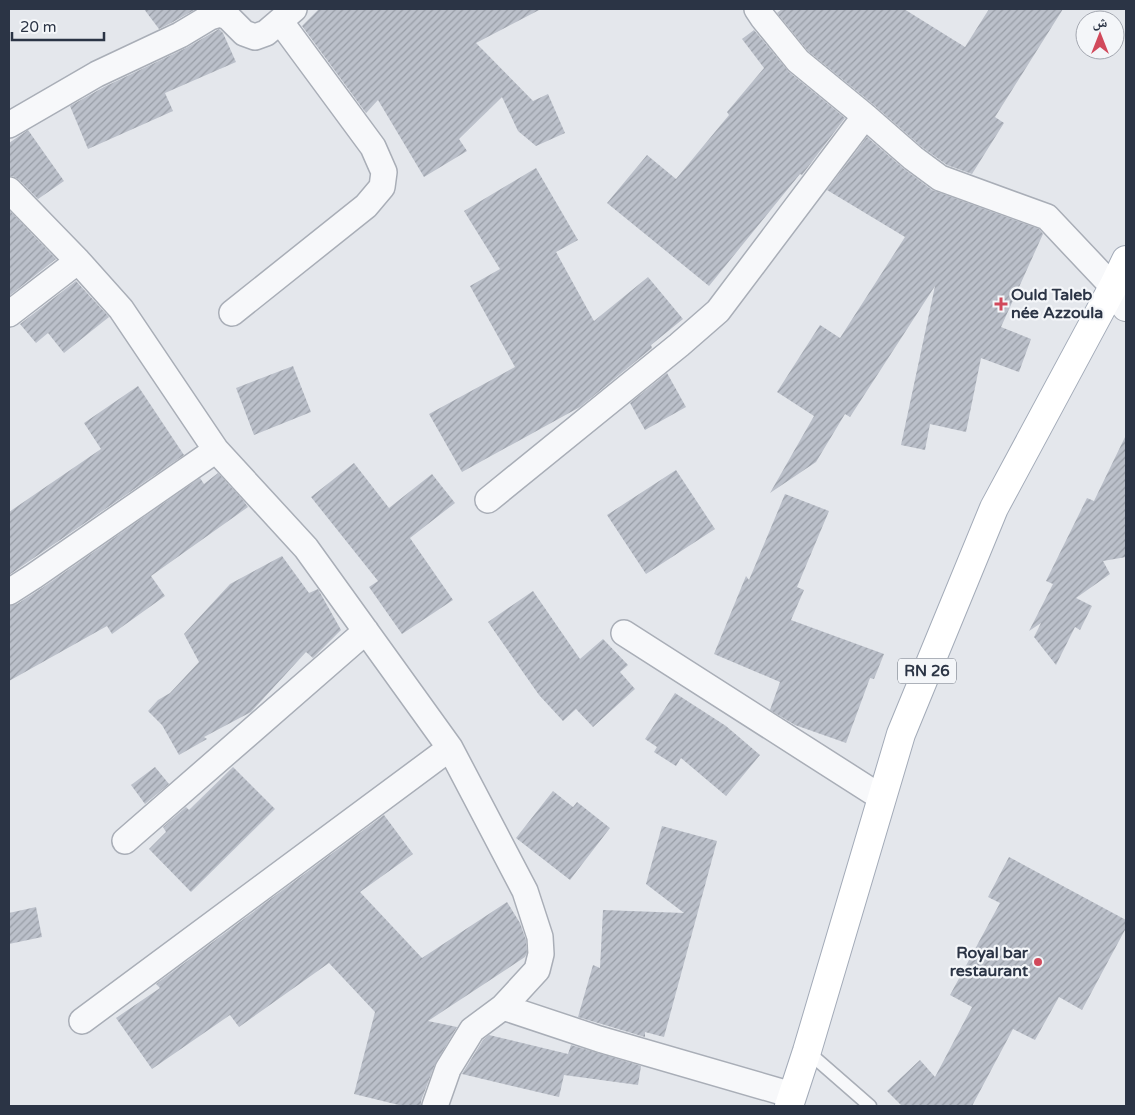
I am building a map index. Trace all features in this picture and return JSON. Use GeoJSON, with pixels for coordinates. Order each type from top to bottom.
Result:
{"type":"FeatureCollection","features":[{"type":"Feature","properties":{"kind":"main road","name":"RN 26"},"geometry":{"type":"LineString","coordinates":[[790,1100],[807,1051],[901,734],[994,508],[1120,297],[1126,260]]}},
{"type":"Feature","properties":{"kind":"street"},"geometry":{"type":"LineString","coordinates":[[757,9],[798,61],[913,158],[940,178],[1047,217],[1120,297]]}},
{"type":"Feature","properties":{"kind":"street"},"geometry":{"type":"LineString","coordinates":[[9,125],[97,74],[180,35],[210,17],[220,14],[228,17],[244,33],[255,37],[266,34],[287,15],[373,147],[384,172],[382,187],[366,206],[232,313]]}},
{"type":"Feature","properties":{"kind":"street"},"geometry":{"type":"LineString","coordinates":[[488,500],[718,311],[865,116]]}},
{"type":"Feature","properties":{"kind":"street"},"geometry":{"type":"LineString","coordinates":[[9,190],[78,261],[121,309],[216,450],[306,548],[450,748],[526,891],[540,937],[541,954],[537,970],[502,1007],[472,1030],[448,1069],[435,1106]]}},
{"type":"Feature","properties":{"kind":"street"},"geometry":{"type":"LineString","coordinates":[[9,314],[78,261]]}},
{"type":"Feature","properties":{"kind":"street"},"geometry":{"type":"LineString","coordinates":[[9,592],[216,450]]}},
{"type":"Feature","properties":{"kind":"street"},"geometry":{"type":"LineString","coordinates":[[125,840],[366,631]]}},
{"type":"Feature","properties":{"kind":"street"},"geometry":{"type":"LineString","coordinates":[[624,633],[882,798]]}},
{"type":"Feature","properties":{"kind":"street"},"geometry":{"type":"LineString","coordinates":[[82,1021],[450,748]]}},
{"type":"Feature","properties":{"kind":"street"},"geometry":{"type":"LineString","coordinates":[[502,1007],[790,1100]]}},
{"type":"Feature","properties":{"kind":"lane"},"geometry":{"type":"LineString","coordinates":[[807,1051],[870,1106]]}},
{"type":"Feature","properties":{"kind":"building"},"geometry":{"type":"Polygon","coordinates":[[[144,9],[196,9],[159,29],[144,9]]]}},
{"type":"Feature","properties":{"kind":"building"},"geometry":{"type":"Polygon","coordinates":[[[319,9],[541,9],[476,43],[533,101],[548,94],[565,133],[536,146],[518,131],[502,97],[459,139],[467,151],[424,177],[378,100],[366,113],[302,26],[319,9]]]}},
{"type":"Feature","properties":{"kind":"building"},"geometry":{"type":"Polygon","coordinates":[[[782,9],[904,9],[965,47],[989,9],[1063,9],[995,117],[1004,123],[972,174],[947,165],[922,147],[808,51],[777,13],[782,9]]]}},
{"type":"Feature","properties":{"kind":"building"},"geometry":{"type":"Polygon","coordinates":[[[219,29],[223,33],[236,62],[165,93],[173,111],[88,149],[70,106],[104,87],[186,48],[219,29]]]}},
{"type":"Feature","properties":{"kind":"building"},"geometry":{"type":"Polygon","coordinates":[[[754,30],[789,72],[845,118],[802,175],[800,174],[709,286],[607,203],[647,155],[676,179],[729,115],[727,112],[764,68],[742,39],[754,30]]]}},
{"type":"Feature","properties":{"kind":"building"},"geometry":{"type":"Polygon","coordinates":[[[28,130],[64,181],[38,199],[19,180],[9,176],[9,143],[28,130]]]}},
{"type":"Feature","properties":{"kind":"building"},"geometry":{"type":"Polygon","coordinates":[[[867,137],[932,190],[1039,229],[1043,234],[1001,327],[1031,339],[1019,372],[981,358],[966,432],[930,424],[925,450],[901,445],[935,286],[850,417],[845,414],[816,462],[770,493],[814,416],[777,392],[820,325],[840,338],[905,237],[827,190],[867,137]]]}},
{"type":"Feature","properties":{"kind":"building"},"geometry":{"type":"Polygon","coordinates":[[[536,168],[578,240],[556,252],[594,321],[648,277],[683,319],[651,345],[652,348],[580,407],[462,472],[429,414],[515,367],[470,286],[500,269],[464,211],[536,168]]]}},
{"type":"Feature","properties":{"kind":"building"},"geometry":{"type":"Polygon","coordinates":[[[9,210],[56,259],[9,296],[9,210]]]}},
{"type":"Feature","properties":{"kind":"building"},"geometry":{"type":"Polygon","coordinates":[[[76,281],[109,317],[64,353],[48,333],[36,343],[20,324],[76,281]]]}},
{"type":"Feature","properties":{"kind":"building"},"geometry":{"type":"Polygon","coordinates":[[[293,366],[311,412],[254,435],[236,388],[293,366]]]}},
{"type":"Feature","properties":{"kind":"building"},"geometry":{"type":"Polygon","coordinates":[[[667,373],[686,407],[645,430],[630,403],[667,373]]]}},
{"type":"Feature","properties":{"kind":"building"},"geometry":{"type":"Polygon","coordinates":[[[138,386],[184,455],[9,575],[9,512],[101,449],[84,423],[138,386]]]}},
{"type":"Feature","properties":{"kind":"building"},"geometry":{"type":"Polygon","coordinates":[[[1126,435],[1126,557],[1103,561],[1110,574],[1076,598],[1092,606],[1080,630],[1075,627],[1056,665],[1034,637],[1041,623],[1029,631],[1053,584],[1046,581],[1087,498],[1094,501],[1126,435]]]}},
{"type":"Feature","properties":{"kind":"building"},"geometry":{"type":"Polygon","coordinates":[[[354,463],[389,508],[432,474],[455,503],[410,538],[453,600],[402,634],[369,587],[378,581],[311,497],[354,463]]]}},
{"type":"Feature","properties":{"kind":"building"},"geometry":{"type":"Polygon","coordinates":[[[676,470],[715,529],[646,574],[607,515],[676,470]]]}},
{"type":"Feature","properties":{"kind":"building"},"geometry":{"type":"Polygon","coordinates":[[[218,473],[248,507],[151,576],[165,596],[112,634],[107,626],[9,681],[9,606],[17,604],[42,588],[200,478],[204,484],[218,473]]]}},
{"type":"Feature","properties":{"kind":"building"},"geometry":{"type":"Polygon","coordinates":[[[785,494],[829,511],[797,587],[804,590],[791,620],[884,654],[874,679],[870,678],[846,743],[795,725],[770,710],[780,682],[714,654],[746,576],[749,580],[785,494]]]}},
{"type":"Feature","properties":{"kind":"building"},"geometry":{"type":"Polygon","coordinates":[[[282,556],[309,593],[318,589],[341,630],[313,658],[306,652],[251,712],[204,737],[207,739],[179,755],[162,725],[148,711],[158,700],[170,693],[199,662],[184,634],[230,584],[282,556]]]}},
{"type":"Feature","properties":{"kind":"building"},"geometry":{"type":"Polygon","coordinates":[[[533,591],[580,659],[603,639],[628,665],[620,672],[635,689],[593,727],[576,709],[563,721],[539,695],[488,622],[533,591]]]}},
{"type":"Feature","properties":{"kind":"building"},"geometry":{"type":"Polygon","coordinates":[[[675,693],[726,726],[760,755],[726,796],[681,758],[676,766],[654,752],[657,747],[645,739],[675,693]]]}},
{"type":"Feature","properties":{"kind":"building"},"geometry":{"type":"Polygon","coordinates":[[[155,767],[169,784],[145,804],[131,785],[155,767]]]}},
{"type":"Feature","properties":{"kind":"building"},"geometry":{"type":"Polygon","coordinates":[[[233,767],[275,809],[191,892],[149,849],[166,832],[163,827],[186,807],[189,810],[233,767]]]}},
{"type":"Feature","properties":{"kind":"building"},"geometry":{"type":"Polygon","coordinates":[[[553,791],[573,807],[577,802],[610,828],[570,880],[516,838],[553,791]]]}},
{"type":"Feature","properties":{"kind":"building"},"geometry":{"type":"Polygon","coordinates":[[[384,815],[413,854],[360,892],[422,958],[507,902],[520,923],[526,940],[527,953],[525,957],[428,1021],[457,1027],[435,1064],[421,1101],[421,1106],[403,1106],[354,1094],[375,1012],[329,963],[239,1027],[230,1015],[152,1069],[116,1018],[160,988],[156,984],[384,815]]]}},
{"type":"Feature","properties":{"kind":"building"},"geometry":{"type":"Polygon","coordinates":[[[662,826],[717,841],[664,1037],[645,1032],[645,1037],[578,1017],[593,965],[600,968],[603,910],[684,913],[646,884],[662,826]]]}},
{"type":"Feature","properties":{"kind":"building","name":"Royal bar restaurant"},"geometry":{"type":"Polygon","coordinates":[[[1009,857],[1126,920],[1126,928],[1082,1010],[1059,997],[1035,1040],[1013,1029],[972,1106],[902,1106],[887,1091],[920,1060],[935,1077],[972,1007],[950,995],[1000,903],[988,897],[1009,857]]]}},
{"type":"Feature","properties":{"kind":"building"},"geometry":{"type":"Polygon","coordinates":[[[36,907],[42,937],[9,944],[9,913],[36,907]]]}},
{"type":"Feature","properties":{"kind":"building"},"geometry":{"type":"Polygon","coordinates":[[[489,1035],[568,1054],[571,1045],[641,1066],[638,1085],[564,1075],[559,1097],[462,1074],[483,1040],[489,1035]]]}},
{"type":"Feature","properties":{"kind":"place","name":"Ould Taleb née Azzoula"},"geometry":{"type":"Point","coordinates":[1001,304]}},
{"type":"Feature","properties":{"kind":"place","name":"Royal bar restaurant"},"geometry":{"type":"Point","coordinates":[1038,962]}}]}
